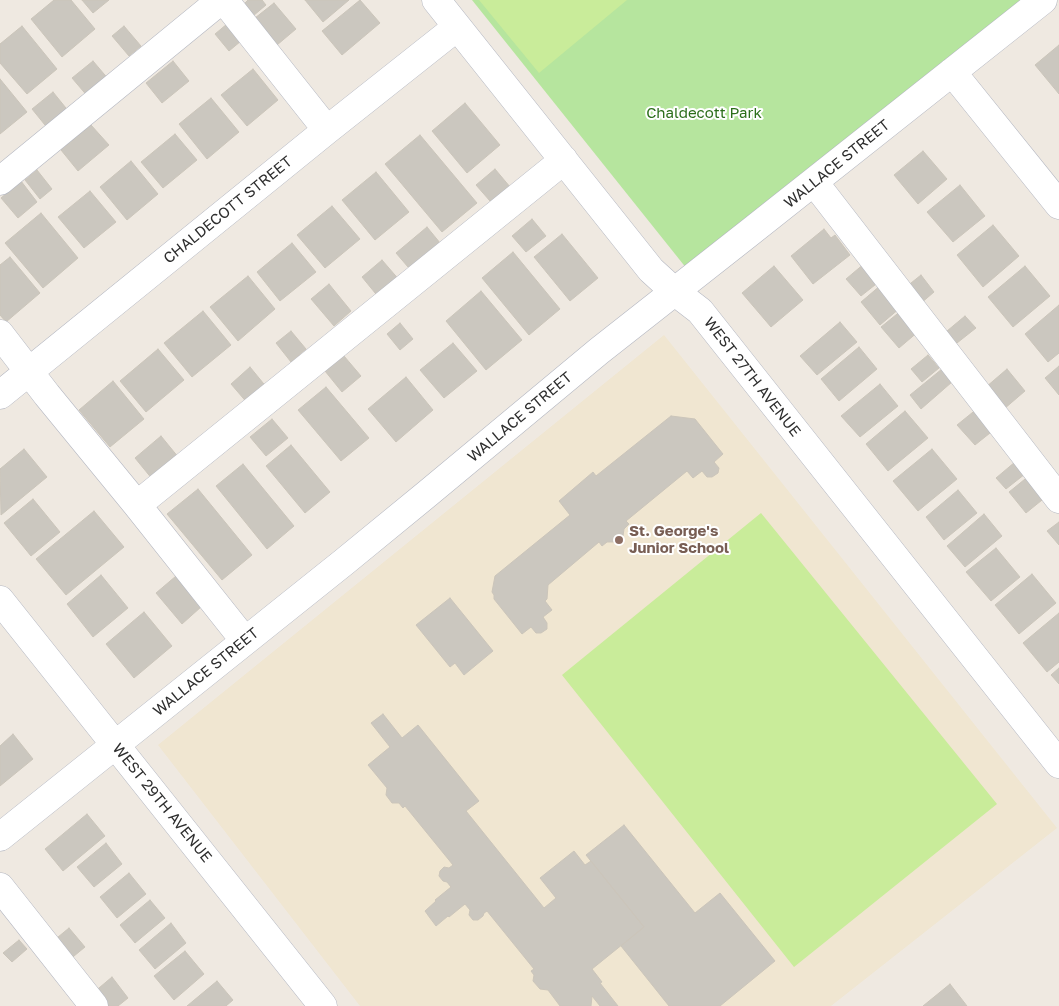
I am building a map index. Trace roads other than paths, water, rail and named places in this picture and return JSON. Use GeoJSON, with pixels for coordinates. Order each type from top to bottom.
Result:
{"type":"FeatureCollection","features":[{"type":"Feature","properties":{"kind":"street"},"geometry":{"type":"LineString","coordinates":[[0,181],[223,0],[327,130]]}},
{"type":"Feature","properties":{"kind":"street","name":"WEST 27TH AVENUE"},"geometry":{"type":"LineString","coordinates":[[436,0],[651,270],[674,292],[700,311],[1059,764]]}},
{"type":"Feature","properties":{"kind":"street","name":"WALLACE STREET"},"geometry":{"type":"LineString","coordinates":[[0,837],[420,500],[599,350],[1043,0]]}},
{"type":"Feature","properties":{"kind":"street","name":"CHALDECOTT STREET"},"geometry":{"type":"LineString","coordinates":[[0,395],[457,26]]}},
{"type":"Feature","properties":{"kind":"street"},"geometry":{"type":"LineString","coordinates":[[952,72],[1059,205]]}},
{"type":"Feature","properties":{"kind":"street"},"geometry":{"type":"LineString","coordinates":[[136,505],[564,160]]}},
{"type":"Feature","properties":{"kind":"street"},"geometry":{"type":"LineString","coordinates":[[814,182],[1059,499]]}},
{"type":"Feature","properties":{"kind":"street"},"geometry":{"type":"LineString","coordinates":[[0,334],[47,396],[245,641]]}},
{"type":"Feature","properties":{"kind":"street","name":"WEST 29TH AVENUE"},"geometry":{"type":"LineString","coordinates":[[0,600],[324,1006]]}},
{"type":"Feature","properties":{"kind":"street"},"geometry":{"type":"LineString","coordinates":[[0,888],[94,1006]]}},
{"type":"Feature","properties":{"kind":"place","name":"St. George's Junior School"},"geometry":{"type":"Point","coordinates":[619,540]}},
{"type":"Feature","properties":{"kind":"park label","name":"Chaldecott Park"},"geometry":{"type":"Point","coordinates":[704,113]}}]}
